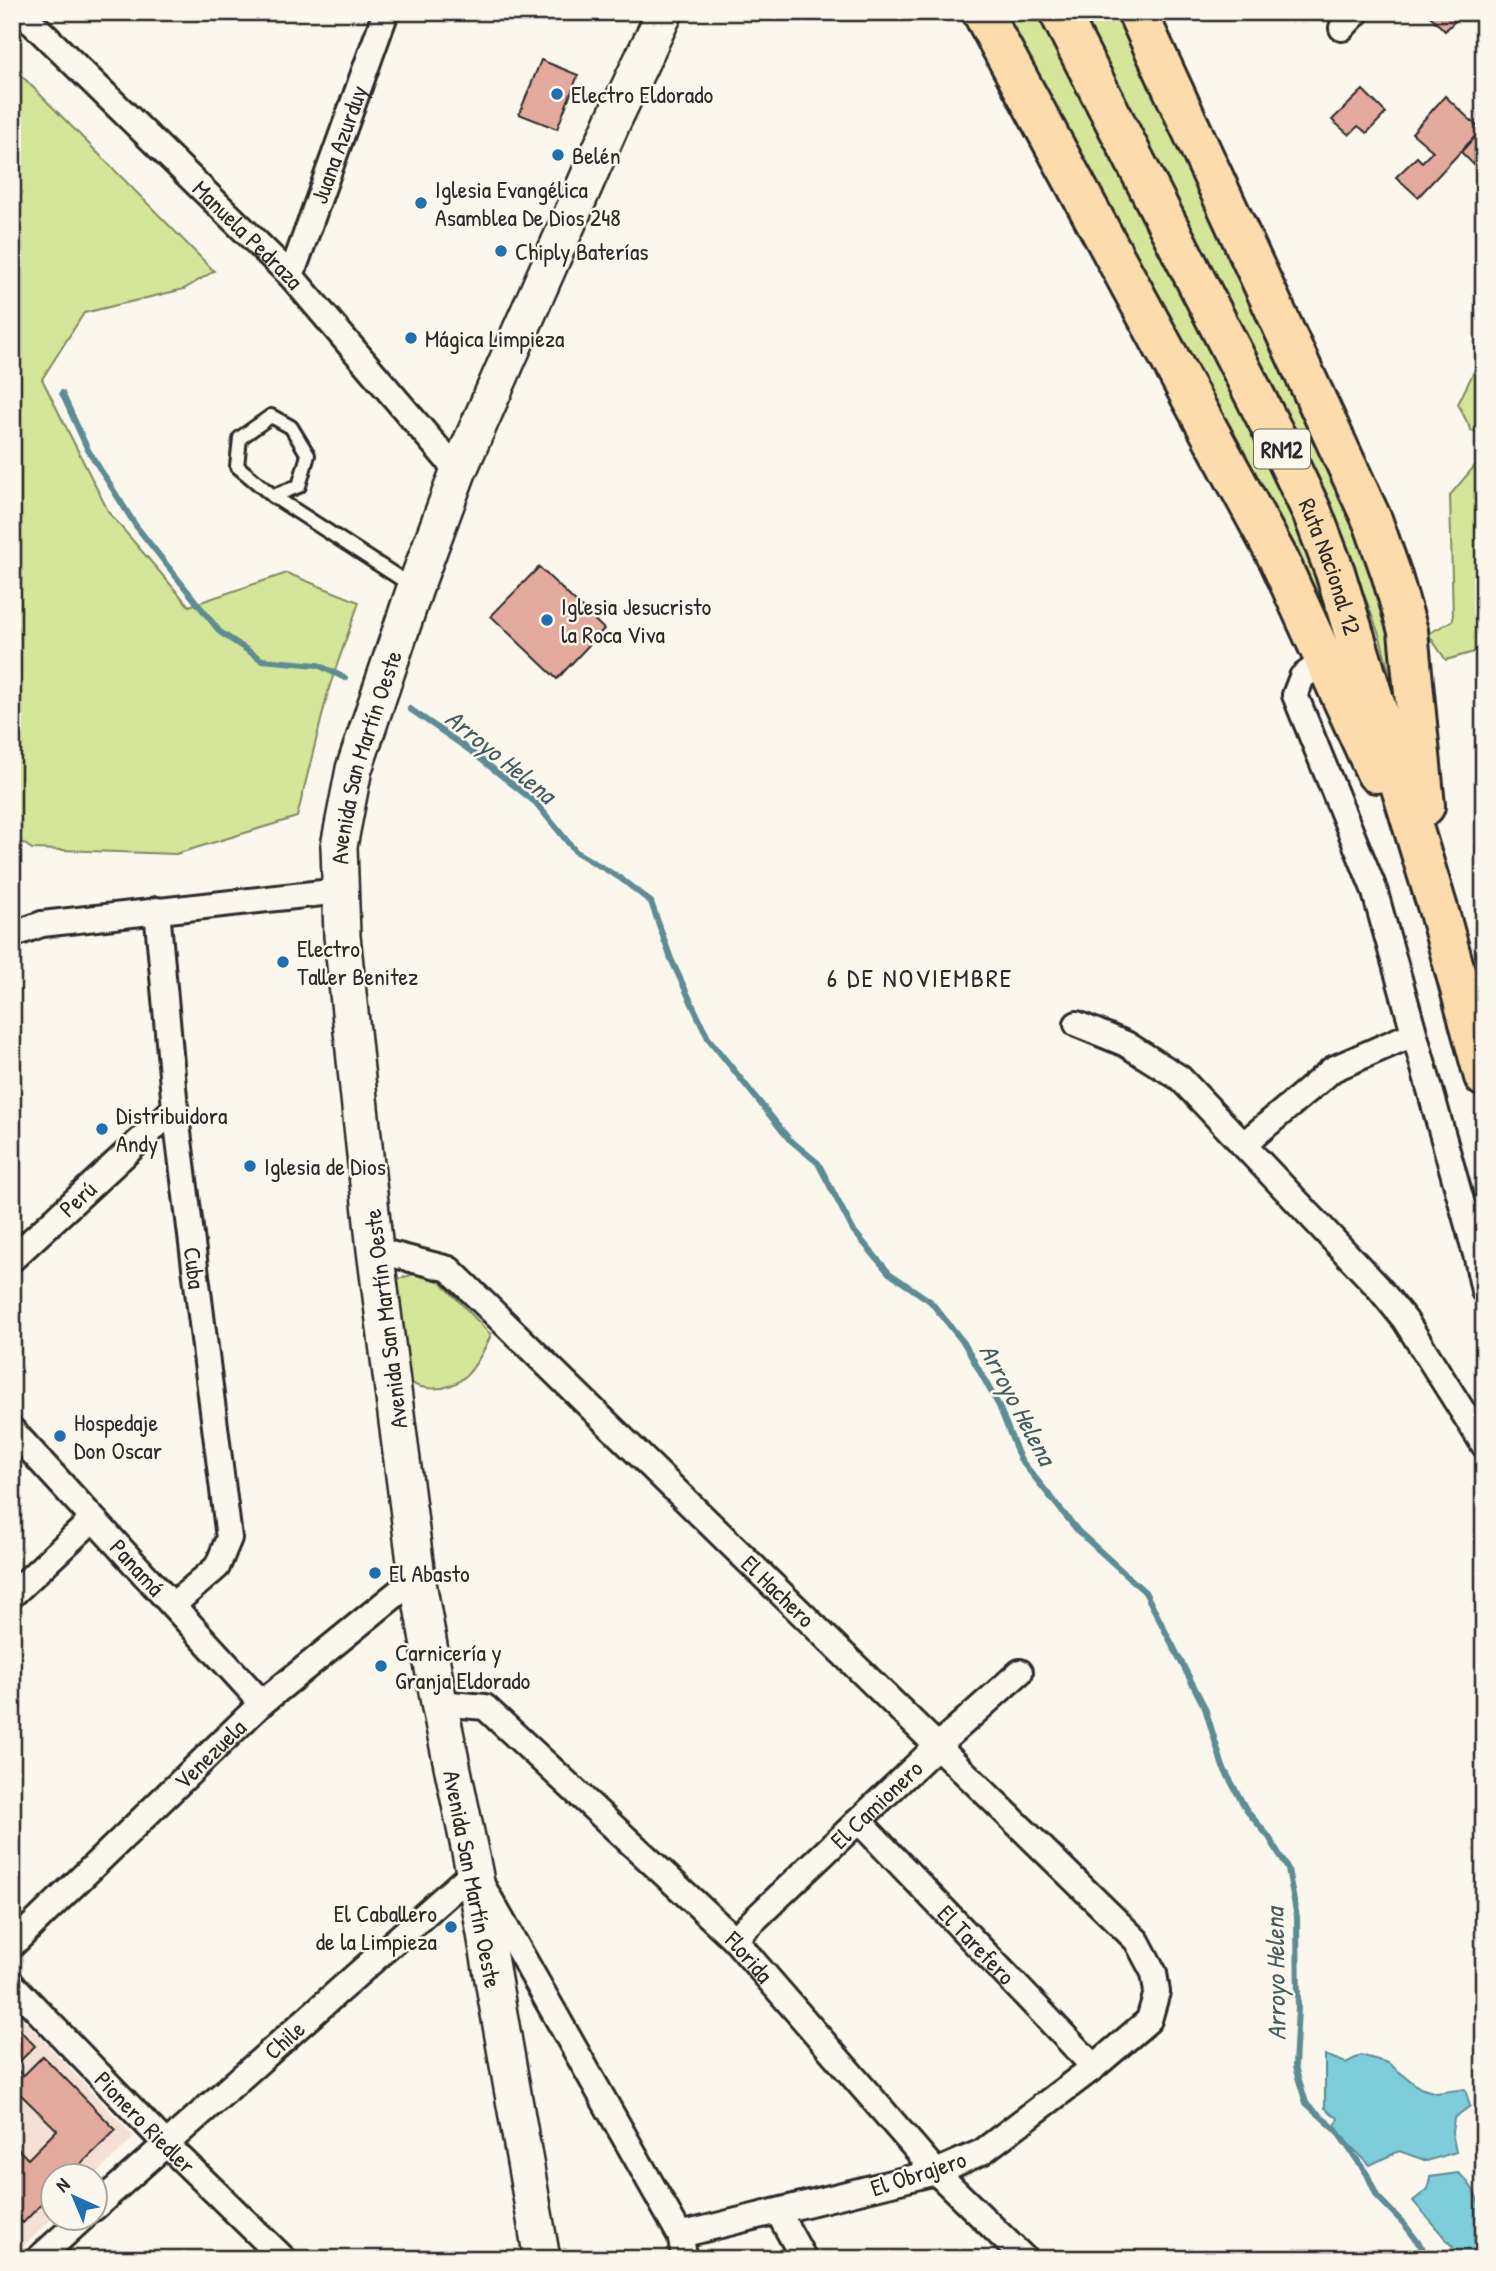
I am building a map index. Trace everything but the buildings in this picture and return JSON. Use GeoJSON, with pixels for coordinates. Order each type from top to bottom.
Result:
{"type":"FeatureCollection","features":[{"type":"Feature","properties":{"kind":"highway"},"geometry":{"type":"LineString","coordinates":[[982,12],[1273,548],[1439,912]]}},
{"type":"Feature","properties":{"kind":"highway","name":"Ruta Nacional 12"},"geometry":{"type":"LineString","coordinates":[[1059,12],[1312,512],[1339,585],[1439,912],[1484,1077]]}},
{"type":"Feature","properties":{"kind":"highway"},"geometry":{"type":"LineString","coordinates":[[1137,12],[1373,522],[1391,573],[1408,631],[1439,912]]}},
{"type":"Feature","properties":{"kind":"main road","name":"Avenida San Martín Oeste"},"geometry":{"type":"LineString","coordinates":[[542,2259],[474,1871],[439,1703],[417,1577],[375,1250],[340,891],[339,846],[354,769],[415,588],[458,472],[613,121],[665,12]]}},
{"type":"Feature","properties":{"kind":"street","name":"Manuela Pedraza"},"geometry":{"type":"LineString","coordinates":[[21,12],[291,276],[458,472]]}},
{"type":"Feature","properties":{"kind":"street","name":"Juana Azurduy"},"geometry":{"type":"LineString","coordinates":[[291,276],[386,12]]}},
{"type":"Feature","properties":{"kind":"street"},"geometry":{"type":"LineString","coordinates":[[1325,660],[1302,677],[1295,695],[1374,888],[1484,1291]]}},
{"type":"Feature","properties":{"kind":"street"},"geometry":{"type":"LineString","coordinates":[[12,935],[42,924],[340,891]]}},
{"type":"Feature","properties":{"kind":"street","name":"Cuba"},"geometry":{"type":"LineString","coordinates":[[158,910],[174,1108],[229,1538],[217,1567],[173,1605]]}},
{"type":"Feature","properties":{"kind":"street"},"geometry":{"type":"LineString","coordinates":[[1077,1024],[1126,1044],[1180,1078],[1378,1287],[1405,1320],[1484,1445]]}},
{"type":"Feature","properties":{"kind":"street"},"geometry":{"type":"LineString","coordinates":[[1243,1144],[1333,1069],[1413,1034]]}},
{"type":"Feature","properties":{"kind":"street","name":"Perú"},"geometry":{"type":"LineString","coordinates":[[12,1259],[174,1108]]}},
{"type":"Feature","properties":{"kind":"street","name":"El Hachero"},"geometry":{"type":"LineString","coordinates":[[375,1250],[449,1269],[1137,1941],[1154,1973]]}},
{"type":"Feature","properties":{"kind":"street","name":"Panamá"},"geometry":{"type":"LineString","coordinates":[[12,1430],[262,1703]]}},
{"type":"Feature","properties":{"kind":"street"},"geometry":{"type":"LineString","coordinates":[[12,1595],[93,1519]]}},
{"type":"Feature","properties":{"kind":"street","name":"Venezuela"},"geometry":{"type":"LineString","coordinates":[[12,1945],[262,1703],[417,1577]]}},
{"type":"Feature","properties":{"kind":"street","name":"El Camionero"},"geometry":{"type":"LineString","coordinates":[[734,1939],[936,1746],[1020,1672]]}},
{"type":"Feature","properties":{"kind":"street","name":"Florida"},"geometry":{"type":"LineString","coordinates":[[439,1703],[485,1707],[734,1939],[936,2172],[1025,2259]]}},
{"type":"Feature","properties":{"kind":"street","name":"El Tarefero"},"geometry":{"type":"LineString","coordinates":[[858,1821],[1094,2067]]}},
{"type":"Feature","properties":{"kind":"street"},"geometry":{"type":"LineString","coordinates":[[474,1871],[683,2247]]}},
{"type":"Feature","properties":{"kind":"street","name":"Chile"},"geometry":{"type":"LineString","coordinates":[[108,2196],[474,1871]]}},
{"type":"Feature","properties":{"kind":"street","name":"El Obrajero"},"geometry":{"type":"LineString","coordinates":[[683,2247],[778,2212],[936,2172],[982,2152],[1094,2067],[1149,2020],[1157,1992],[1154,1973]]}},
{"type":"Feature","properties":{"kind":"street","name":"Pionero Riedler"},"geometry":{"type":"LineString","coordinates":[[12,1984],[166,2144],[284,2259]]}},
{"type":"Feature","properties":{"kind":"street"},"geometry":{"type":"LineString","coordinates":[[778,2212],[804,2259]]}},
{"type":"Feature","properties":{"kind":"street"},"geometry":{"type":"LineString","coordinates":[[38,2259],[68,2232]]}},
{"type":"Feature","properties":{"kind":"lane"},"geometry":{"type":"LineString","coordinates":[[273,496],[299,486],[308,455],[291,427],[271,416],[240,438],[237,466],[273,496],[415,588]]}},
{"type":"Feature","properties":{"kind":"shaded area"},"geometry":{"type":"Polygon","coordinates":[[[12,2007],[134,2137],[108,2162],[38,2162],[38,2232],[12,2258],[12,2007]]]}},
{"type":"Feature","properties":{"kind":"green space"},"geometry":{"type":"Polygon","coordinates":[[[997,12],[1040,12],[1264,448],[1327,580],[1343,664],[997,12]]]}},
{"type":"Feature","properties":{"kind":"green space"},"geometry":{"type":"Polygon","coordinates":[[[1081,12],[1122,12],[1361,529],[1404,677],[1391,679],[1380,637],[1343,538],[1081,12]]]}},
{"type":"Feature","properties":{"kind":"green space"},"geometry":{"type":"Polygon","coordinates":[[[12,66],[214,271],[184,289],[84,313],[42,379],[109,513],[189,606],[287,573],[359,602],[329,688],[297,817],[176,854],[32,849],[12,835],[12,66]]]}},
{"type":"Feature","properties":{"kind":"green space"},"geometry":{"type":"Polygon","coordinates":[[[1484,356],[1484,438],[1471,430],[1458,404],[1481,357],[1484,356]]]}},
{"type":"Feature","properties":{"kind":"green space"},"geometry":{"type":"Polygon","coordinates":[[[1484,455],[1484,665],[1474,652],[1446,660],[1428,634],[1453,620],[1450,495],[1484,455]]]}},
{"type":"Feature","properties":{"kind":"green space"},"geometry":{"type":"Polygon","coordinates":[[[414,1274],[437,1278],[491,1335],[466,1376],[447,1387],[435,1389],[418,1386],[404,1377],[400,1370],[395,1334],[398,1279],[414,1274]]]}},
{"type":"Feature","properties":{"kind":"water"},"geometry":{"type":"Polygon","coordinates":[[[1325,2055],[1346,2063],[1361,2055],[1388,2063],[1420,2088],[1436,2093],[1465,2089],[1470,2106],[1454,2118],[1452,2132],[1456,2152],[1427,2161],[1399,2151],[1370,2165],[1334,2130],[1338,2118],[1325,2108],[1325,2055]]]}},
{"type":"Feature","properties":{"kind":"water"},"geometry":{"type":"Polygon","coordinates":[[[1458,2173],[1467,2181],[1478,2201],[1483,2223],[1484,2259],[1463,2259],[1413,2201],[1428,2189],[1430,2177],[1458,2173]]]}},
{"type":"Feature","properties":{"kind":"waterway","name":"Arroyo Helena"},"geometry":{"type":"LineString","coordinates":[[62,393],[88,450],[136,526],[220,632],[262,660],[318,665],[345,678]]}},
{"type":"Feature","properties":{"kind":"waterway","name":"Arroyo Helena"},"geometry":{"type":"LineString","coordinates":[[410,709],[468,749],[536,803],[576,852],[620,878],[651,902],[671,959],[708,1038],[789,1139],[818,1163],[853,1230],[889,1273],[930,1301],[964,1343],[999,1406],[1020,1459],[1078,1531],[1145,1592],[1205,1708],[1223,1767],[1247,1811],[1269,1837],[1288,1869],[1297,1917],[1298,2008],[1295,2067],[1306,2103],[1336,2130],[1367,2174],[1377,2196],[1405,2225],[1431,2259]]}},
{"type":"Feature","properties":{"kind":"place","name":"Electro Eldorado"},"geometry":{"type":"Point","coordinates":[557,94]}},
{"type":"Feature","properties":{"kind":"place","name":"Belén"},"geometry":{"type":"Point","coordinates":[558,155]}},
{"type":"Feature","properties":{"kind":"place","name":"Iglesia Evangélica Asamblea De Dios 248"},"geometry":{"type":"Point","coordinates":[421,203]}},
{"type":"Feature","properties":{"kind":"place","name":"Chiply Baterías"},"geometry":{"type":"Point","coordinates":[501,251]}},
{"type":"Feature","properties":{"kind":"place","name":"Mágica Limpieza"},"geometry":{"type":"Point","coordinates":[411,338]}},
{"type":"Feature","properties":{"kind":"place","name":"Iglesia Jesucristo la Roca Viva"},"geometry":{"type":"Point","coordinates":[547,620]}},
{"type":"Feature","properties":{"kind":"place","name":"Electro Taller Benitez"},"geometry":{"type":"Point","coordinates":[283,962]}},
{"type":"Feature","properties":{"kind":"place","name":"Distribuidora Andy"},"geometry":{"type":"Point","coordinates":[102,1129]}},
{"type":"Feature","properties":{"kind":"place","name":"Iglesia de Dios"},"geometry":{"type":"Point","coordinates":[250,1166]}},
{"type":"Feature","properties":{"kind":"place","name":"Hospedaje Don Oscar"},"geometry":{"type":"Point","coordinates":[60,1436]}},
{"type":"Feature","properties":{"kind":"place","name":"El Abasto"},"geometry":{"type":"Point","coordinates":[375,1573]}},
{"type":"Feature","properties":{"kind":"place","name":"Carnicería y Granja Eldorado"},"geometry":{"type":"Point","coordinates":[381,1666]}},
{"type":"Feature","properties":{"kind":"place","name":"El Caballero de la Limpieza"},"geometry":{"type":"Point","coordinates":[451,1927]}},
{"type":"Feature","properties":{"kind":"district","name":"6 DE NOVIEMBRE"},"geometry":{"type":"Point","coordinates":[920,977]}}]}
